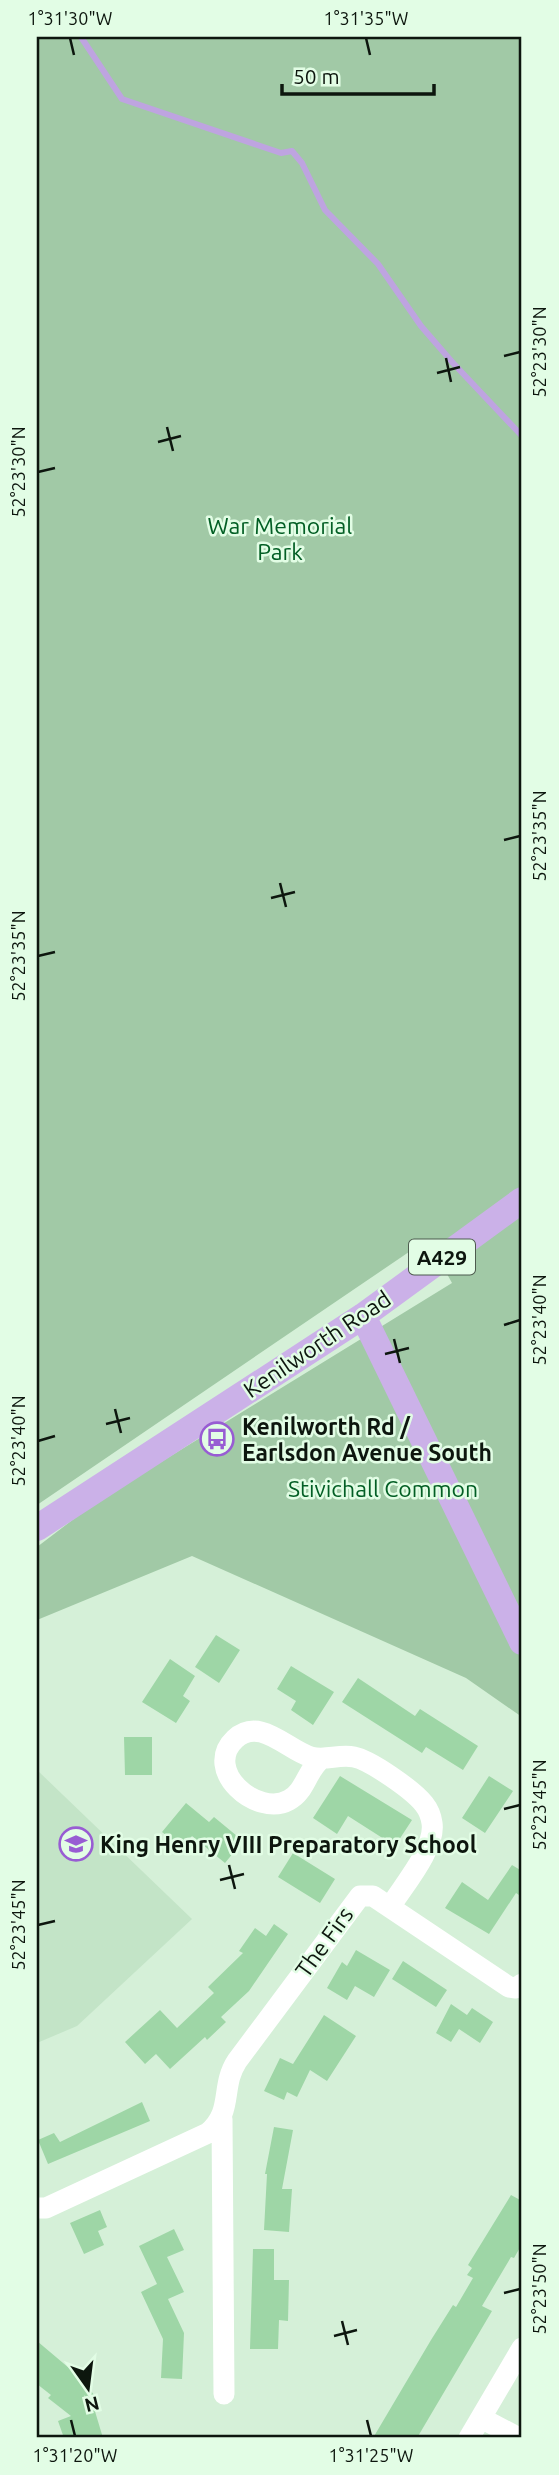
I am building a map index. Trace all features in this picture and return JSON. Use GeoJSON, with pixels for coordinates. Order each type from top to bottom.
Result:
{"type":"FeatureCollection","features":[{"type":"Feature","properties":{"kind":"main road","name":"Kenilworth Road"},"geometry":{"type":"LineString","coordinates":[[37,1528],[363,1316],[522,1200]]}},
{"type":"Feature","properties":{"kind":"main road"},"geometry":{"type":"LineString","coordinates":[[363,1316],[522,1642]]}},
{"type":"Feature","properties":{"kind":"street"},"geometry":{"type":"LineString","coordinates":[[321,1759],[341,1756],[364,1760],[415,1794],[429,1813],[432,1822],[431,1841],[390,1907]]}},
{"type":"Feature","properties":{"kind":"street","name":"The Firs"},"geometry":{"type":"LineString","coordinates":[[224,2393],[222,2119],[228,2080],[233,2067],[356,1898],[369,1894],[509,1987],[516,1988],[522,1984]]}},
{"type":"Feature","properties":{"kind":"street"},"geometry":{"type":"LineString","coordinates":[[37,2208],[46,2208],[208,2133],[222,2119]]}},
{"type":"Feature","properties":{"kind":"street"},"geometry":{"type":"LineString","coordinates":[[469,2438],[522,2348]]}},
{"type":"Feature","properties":{"kind":"street"},"geometry":{"type":"LineString","coordinates":[[481,2418],[519,2438]]}},
{"type":"Feature","properties":{"kind":"shaded area","name":"King Henry VIII Preparatory School"},"geometry":{"type":"Polygon","coordinates":[[[37,1770],[192,1919],[77,2026],[37,2043],[37,1770]]]}},
{"type":"Feature","properties":{"kind":"green space","name":"War Memorial Park"},"geometry":{"type":"Polygon","coordinates":[[[37,37],[522,37],[522,1717],[466,1678],[192,1556],[37,1620],[37,1547],[96,1502],[452,1283],[428,1239],[37,1505],[37,37]]]}},
{"type":"Feature","properties":{"kind":"building"},"geometry":{"type":"Polygon","coordinates":[[[216,1635],[240,1650],[219,1683],[195,1667],[216,1635]]]}},
{"type":"Feature","properties":{"kind":"building"},"geometry":{"type":"Polygon","coordinates":[[[170,1659],[195,1676],[183,1696],[190,1701],[176,1723],[142,1702],[170,1659]]]}},
{"type":"Feature","properties":{"kind":"building"},"geometry":{"type":"Polygon","coordinates":[[[291,1666],[334,1692],[313,1725],[291,1710],[296,1701],[277,1689],[291,1666]]]}},
{"type":"Feature","properties":{"kind":"building"},"geometry":{"type":"Polygon","coordinates":[[[358,1678],[415,1716],[420,1709],[478,1746],[463,1770],[426,1747],[422,1753],[342,1702],[358,1678]]]}},
{"type":"Feature","properties":{"kind":"building"},"geometry":{"type":"Polygon","coordinates":[[[124,1737],[152,1737],[152,1775],[125,1775],[124,1737]]]}},
{"type":"Feature","properties":{"kind":"building"},"geometry":{"type":"Polygon","coordinates":[[[340,1776],[412,1820],[395,1846],[348,1816],[337,1834],[313,1818],[340,1776]]]}},
{"type":"Feature","properties":{"kind":"building"},"geometry":{"type":"Polygon","coordinates":[[[489,1776],[513,1791],[485,1833],[462,1818],[489,1776]]]}},
{"type":"Feature","properties":{"kind":"building"},"geometry":{"type":"Polygon","coordinates":[[[186,1803],[209,1822],[214,1817],[243,1841],[225,1863],[192,1836],[182,1848],[162,1832],[186,1803]]]}},
{"type":"Feature","properties":{"kind":"building"},"geometry":{"type":"Polygon","coordinates":[[[293,1853],[335,1879],[320,1903],[278,1877],[293,1853]]]}},
{"type":"Feature","properties":{"kind":"building"},"geometry":{"type":"Polygon","coordinates":[[[512,1865],[522,1871],[522,1897],[516,1893],[489,1934],[445,1908],[462,1882],[488,1900],[512,1865]]]}},
{"type":"Feature","properties":{"kind":"building"},"geometry":{"type":"Polygon","coordinates":[[[274,1924],[288,1934],[249,1991],[221,2017],[226,2022],[170,2069],[156,2054],[145,2064],[125,2042],[160,2010],[177,2028],[214,1993],[208,1987],[243,1953],[239,1951],[255,1928],[266,1936],[274,1924]]]}},
{"type":"Feature","properties":{"kind":"building"},"geometry":{"type":"Polygon","coordinates":[[[356,1950],[390,1970],[374,1997],[355,1986],[347,2000],[327,1988],[342,1962],[347,1966],[356,1950]]]}},
{"type":"Feature","properties":{"kind":"building"},"geometry":{"type":"Polygon","coordinates":[[[403,1961],[447,1990],[436,2007],[392,1979],[403,1961]]]}},
{"type":"Feature","properties":{"kind":"building"},"geometry":{"type":"Polygon","coordinates":[[[451,2004],[467,2015],[472,2008],[493,2022],[480,2043],[459,2029],[451,2042],[436,2033],[451,2004]]]}},
{"type":"Feature","properties":{"kind":"building"},"geometry":{"type":"Polygon","coordinates":[[[324,2015],[356,2036],[327,2081],[310,2070],[297,2097],[287,2092],[284,2100],[264,2091],[280,2058],[293,2064],[324,2015]]]}},
{"type":"Feature","properties":{"kind":"building"},"geometry":{"type":"Polygon","coordinates":[[[142,2102],[150,2121],[48,2164],[38,2140],[54,2133],[60,2142],[142,2102]]]}},
{"type":"Feature","properties":{"kind":"building"},"geometry":{"type":"Polygon","coordinates":[[[274,2127],[293,2130],[282,2189],[292,2189],[289,2232],[264,2230],[265,2174],[274,2127]]]}},
{"type":"Feature","properties":{"kind":"building"},"geometry":{"type":"Polygon","coordinates":[[[511,2195],[522,2201],[522,2244],[514,2258],[511,2257],[482,2306],[492,2311],[417,2438],[373,2438],[431,2340],[453,2305],[456,2307],[473,2278],[467,2275],[472,2268],[468,2265],[511,2195]]]}},
{"type":"Feature","properties":{"kind":"building"},"geometry":{"type":"Polygon","coordinates":[[[100,2210],[107,2227],[98,2231],[104,2245],[84,2254],[70,2223],[100,2210]]]}},
{"type":"Feature","properties":{"kind":"building"},"geometry":{"type":"Polygon","coordinates":[[[174,2229],[184,2250],[167,2257],[184,2292],[168,2299],[184,2333],[182,2379],[161,2378],[163,2339],[141,2292],[157,2284],[139,2246],[174,2229]]]}},
{"type":"Feature","properties":{"kind":"building"},"geometry":{"type":"Polygon","coordinates":[[[253,2249],[274,2249],[274,2280],[289,2280],[288,2321],[279,2320],[278,2349],[250,2349],[253,2249]]]}},
{"type":"Feature","properties":{"kind":"building"},"geometry":{"type":"Polygon","coordinates":[[[37,2341],[82,2379],[94,2395],[91,2398],[103,2438],[64,2438],[58,2421],[71,2416],[48,2398],[51,2395],[37,2384],[37,2341]]]}},
{"type":"Feature","properties":{"kind":"waterway"},"geometry":{"type":"LineString","coordinates":[[81,37],[122,99],[281,153],[292,151],[302,163],[325,210],[378,264],[421,326],[522,436]]}},
{"type":"Feature","properties":{"kind":"place","name":"Kenilworth Rd / Earlsdon Avenue South"},"geometry":{"type":"Point","coordinates":[217,1439]}},
{"type":"Feature","properties":{"kind":"place","name":"King Henry VIII Preparatory School"},"geometry":{"type":"Point","coordinates":[76,1844]}},
{"type":"Feature","properties":{"kind":"park label","name":"Stivichall Common"},"geometry":{"type":"Point","coordinates":[383,1488]}}]}
